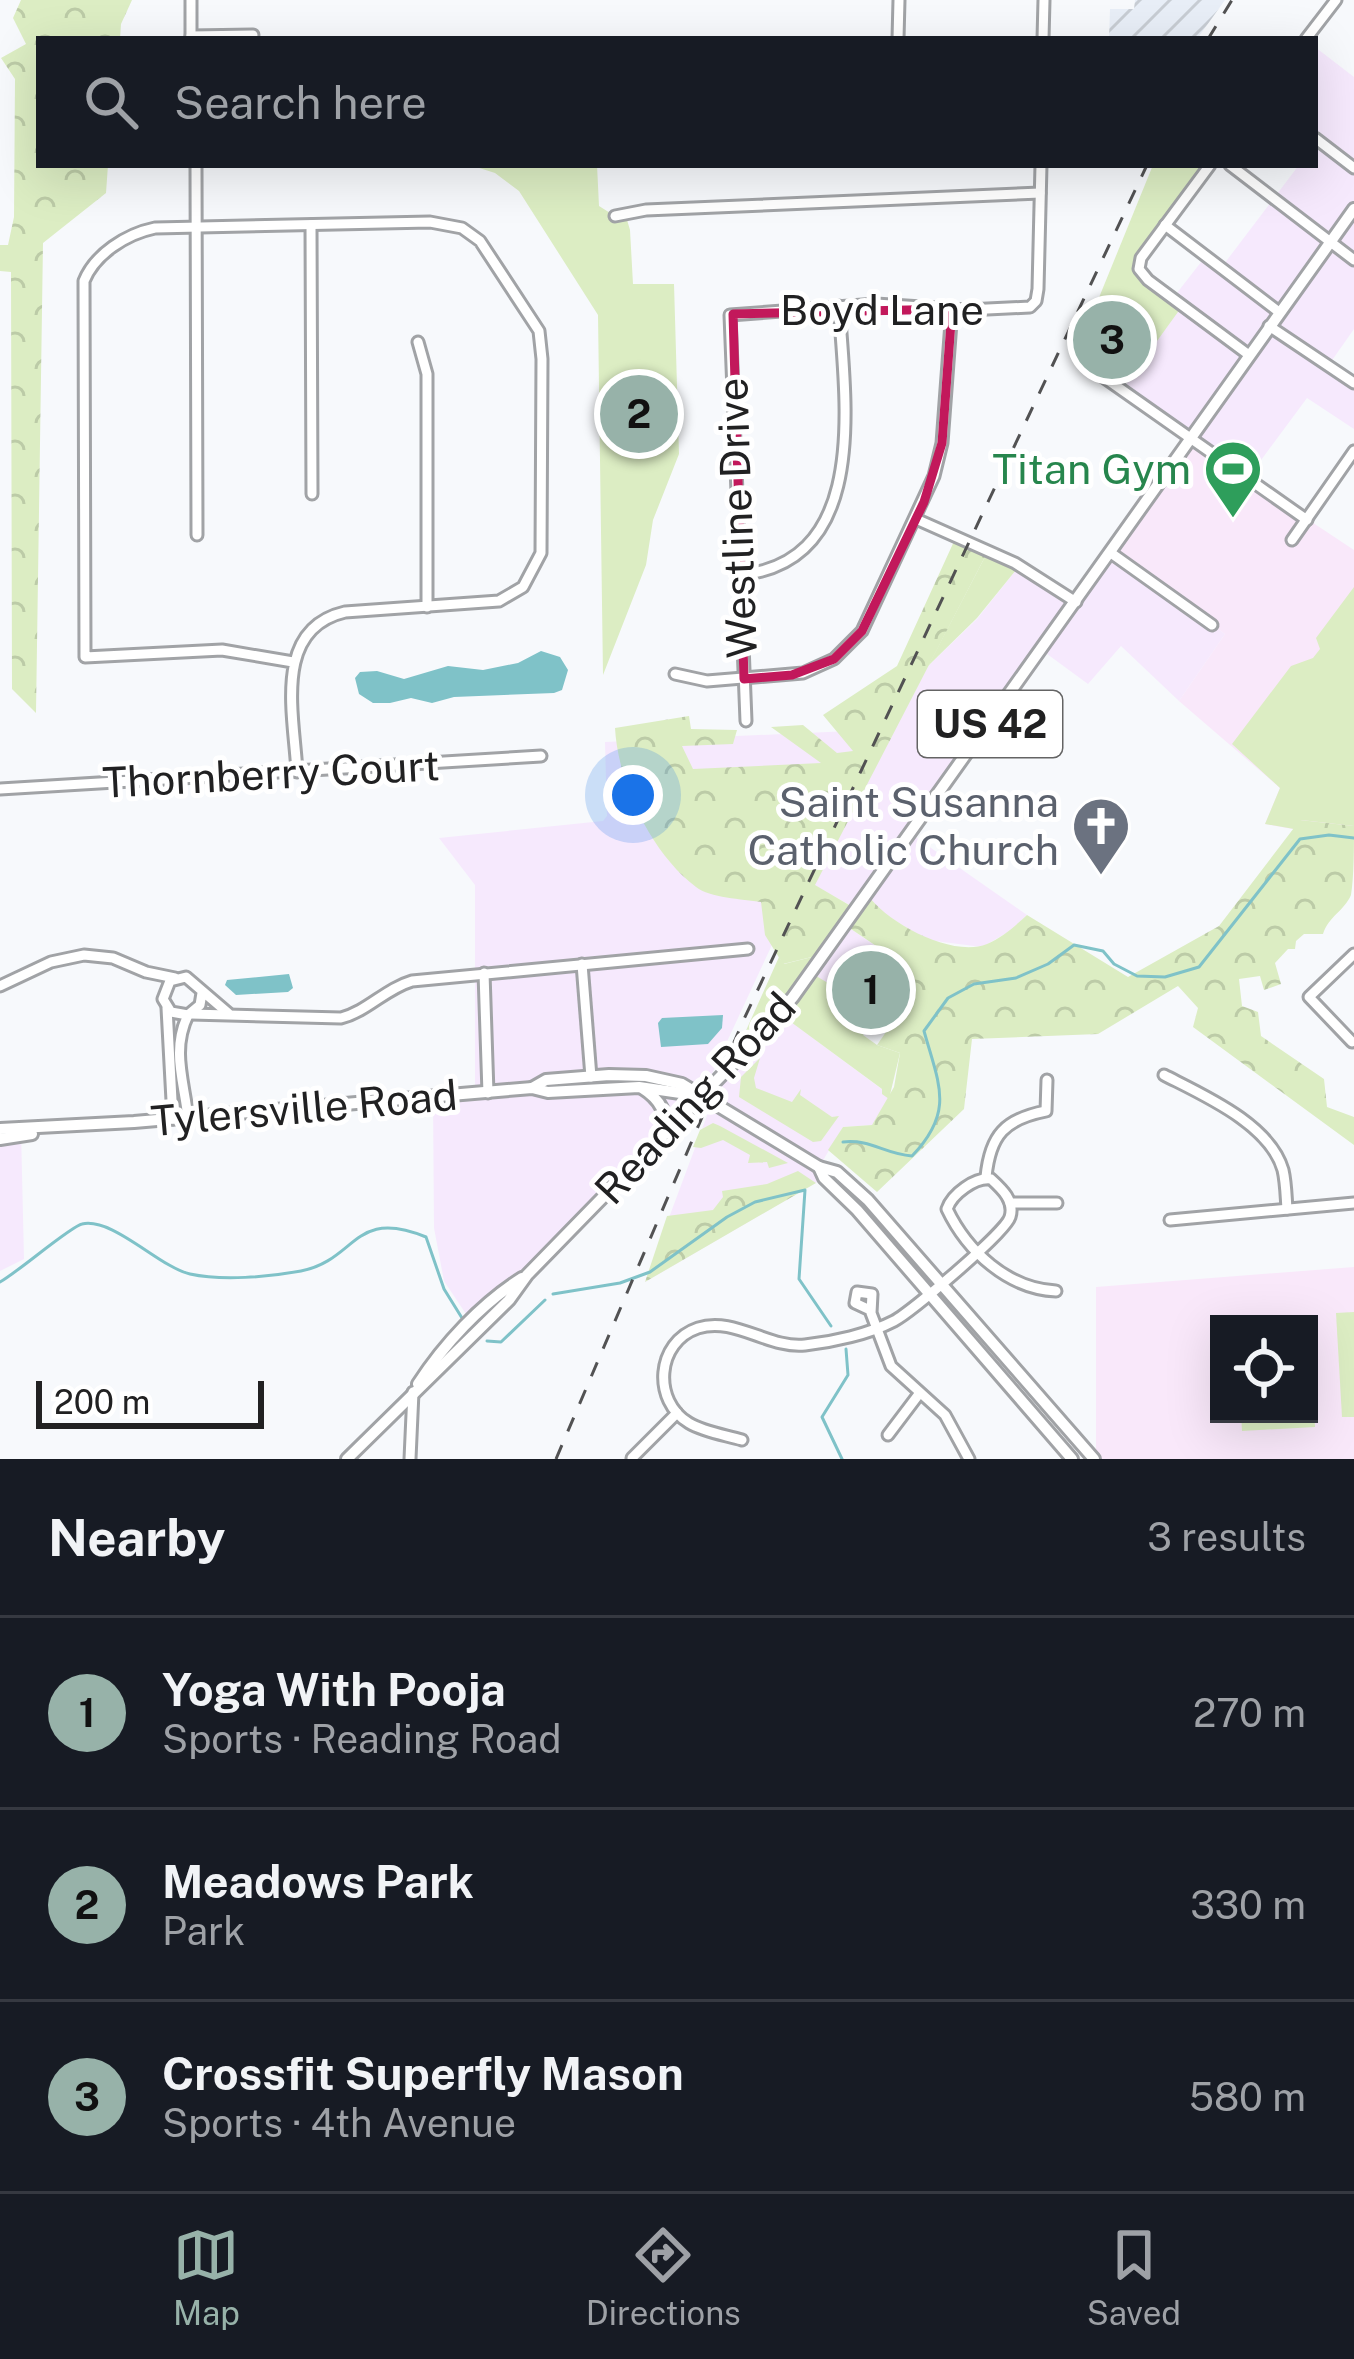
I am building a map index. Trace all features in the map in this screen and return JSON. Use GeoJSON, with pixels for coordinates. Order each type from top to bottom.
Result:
{"type":"FeatureCollection","features":[{"type":"Feature","properties":{"kind":"main road","name":"Reading Road"},"geometry":{"type":"LineString","coordinates":[[347,1459],[509,1300],[527,1275],[793,997],[1354,209]]}},
{"type":"Feature","properties":{"kind":"main road","name":"Tylersville Road"},"geometry":{"type":"LineString","coordinates":[[0,1129],[488,1093],[591,1076],[658,1078],[682,1084],[819,1167],[824,1178],[1094,1459]]}},
{"type":"Feature","properties":{"kind":"main road","name":"Tylersville Road"},"geometry":{"type":"LineString","coordinates":[[532,1088],[548,1092],[639,1087],[701,1096]]}},
{"type":"Feature","properties":{"kind":"main road"},"geometry":{"type":"LineString","coordinates":[[639,1087],[664,1112],[661,1138]]}},
{"type":"Feature","properties":{"kind":"main road","name":"Tylersville Road"},"geometry":{"type":"LineString","coordinates":[[0,1139],[76,1126]]}},
{"type":"Feature","properties":{"kind":"main road","name":"Tylersville Road"},"geometry":{"type":"LineString","coordinates":[[934,1288],[1072,1459]]}},
{"type":"Feature","properties":{"kind":"street"},"geometry":{"type":"LineString","coordinates":[[191,0],[191,36]]}},
{"type":"Feature","properties":{"kind":"street"},"geometry":{"type":"LineString","coordinates":[[898,36],[899,0]]}},
{"type":"Feature","properties":{"kind":"street"},"geometry":{"type":"LineString","coordinates":[[1043,36],[1044,0]]}},
{"type":"Feature","properties":{"kind":"street"},"geometry":{"type":"LineString","coordinates":[[1308,36],[1336,0]]}},
{"type":"Feature","properties":{"kind":"street"},"geometry":{"type":"LineString","coordinates":[[212,36],[253,34]]}},
{"type":"Feature","properties":{"kind":"street"},"geometry":{"type":"LineString","coordinates":[[1318,140],[1354,168]]}},
{"type":"Feature","properties":{"kind":"street"},"geometry":{"type":"LineString","coordinates":[[196,168],[197,536]]}},
{"type":"Feature","properties":{"kind":"street"},"geometry":{"type":"LineString","coordinates":[[615,216],[646,210],[1040,193],[1041,168]]}},
{"type":"Feature","properties":{"kind":"street"},"geometry":{"type":"LineString","coordinates":[[1208,168],[1139,266],[1148,280],[1249,355]]}},
{"type":"Feature","properties":{"kind":"street"},"geometry":{"type":"LineString","coordinates":[[1234,168],[1354,260]]}},
{"type":"Feature","properties":{"kind":"street","name":"Boyd Lane"},"geometry":{"type":"LineString","coordinates":[[730,315],[899,304],[952,309],[1034,305],[1040,193]]}},
{"type":"Feature","properties":{"kind":"street"},"geometry":{"type":"LineString","coordinates":[[293,662],[222,650],[85,657],[84,281],[104,254],[155,228],[430,221],[463,228],[488,249],[539,331],[542,548],[536,569],[519,591],[499,601],[328,616],[309,629],[293,662],[297,772]]}},
{"type":"Feature","properties":{"kind":"street"},"geometry":{"type":"LineString","coordinates":[[311,225],[313,494]]}},
{"type":"Feature","properties":{"kind":"street"},"geometry":{"type":"LineString","coordinates":[[1165,225],[1279,312]]}},
{"type":"Feature","properties":{"kind":"street"},"geometry":{"type":"LineString","coordinates":[[739,574],[766,572],[795,560],[811,545],[828,512],[841,471],[846,424],[839,306]]}},
{"type":"Feature","properties":{"kind":"street"},"geometry":{"type":"LineString","coordinates":[[675,674],[696,680],[744,680],[803,673],[843,652],[868,622],[916,519],[942,442],[952,309]]}},
{"type":"Feature","properties":{"kind":"street","name":"Westline Drive"},"geometry":{"type":"LineString","coordinates":[[730,315],[746,721]]}},
{"type":"Feature","properties":{"kind":"street"},"geometry":{"type":"LineString","coordinates":[[1269,326],[1354,383]]}},
{"type":"Feature","properties":{"kind":"street"},"geometry":{"type":"LineString","coordinates":[[418,342],[427,374],[427,607]]}},
{"type":"Feature","properties":{"kind":"street"},"geometry":{"type":"LineString","coordinates":[[1085,364],[1306,520]]}},
{"type":"Feature","properties":{"kind":"street"},"geometry":{"type":"LineString","coordinates":[[1292,540],[1354,451]]}},
{"type":"Feature","properties":{"kind":"street"},"geometry":{"type":"LineString","coordinates":[[916,519],[1015,562],[1076,602]]}},
{"type":"Feature","properties":{"kind":"street"},"geometry":{"type":"LineString","coordinates":[[1111,553],[1212,625]]}},
{"type":"Feature","properties":{"kind":"street","name":"Thornberry Court"},"geometry":{"type":"LineString","coordinates":[[0,789],[541,756]]}},
{"type":"Feature","properties":{"kind":"street"},"geometry":{"type":"LineString","coordinates":[[167,1008],[176,1015],[228,1012],[341,1018],[362,1011],[402,984],[748,949]]}},
{"type":"Feature","properties":{"kind":"street"},"geometry":{"type":"LineString","coordinates":[[1352,1042],[1310,998],[1354,954]]}},
{"type":"Feature","properties":{"kind":"street"},"geometry":{"type":"LineString","coordinates":[[0,986],[52,962],[84,955],[113,958],[146,972],[192,979],[228,1012]]}},
{"type":"Feature","properties":{"kind":"street"},"geometry":{"type":"LineString","coordinates":[[582,964],[591,1076]]}},
{"type":"Feature","properties":{"kind":"street"},"geometry":{"type":"LineString","coordinates":[[146,972],[167,1008],[173,1119]]}},
{"type":"Feature","properties":{"kind":"street"},"geometry":{"type":"LineString","coordinates":[[480,973],[488,1093]]}},
{"type":"Feature","properties":{"kind":"street"},"geometry":{"type":"LineString","coordinates":[[163,994],[175,978]]}},
{"type":"Feature","properties":{"kind":"street"},"geometry":{"type":"LineString","coordinates":[[188,1118],[177,1052],[179,1031],[200,1005],[202,993]]}},
{"type":"Feature","properties":{"kind":"street"},"geometry":{"type":"LineString","coordinates":[[1164,1076],[1216,1101],[1270,1146],[1283,1172],[1287,1209]]}},
{"type":"Feature","properties":{"kind":"street"},"geometry":{"type":"LineString","coordinates":[[986,1178],[988,1153],[996,1138],[1022,1116],[1046,1111],[1047,1080]]}},
{"type":"Feature","properties":{"kind":"street"},"geometry":{"type":"LineString","coordinates":[[742,1440],[693,1426],[677,1413],[664,1391],[665,1363],[680,1339],[699,1328],[722,1326],[794,1345],[876,1328],[902,1316],[1006,1225],[1010,1203],[996,1183],[986,1178]]}},
{"type":"Feature","properties":{"kind":"street"},"geometry":{"type":"LineString","coordinates":[[986,1178],[950,1201],[947,1209],[979,1251],[1016,1283],[1055,1291]]}},
{"type":"Feature","properties":{"kind":"street"},"geometry":{"type":"LineString","coordinates":[[1010,1203],[1057,1203]]}},
{"type":"Feature","properties":{"kind":"street"},"geometry":{"type":"LineString","coordinates":[[1170,1220],[1354,1203]]}},
{"type":"Feature","properties":{"kind":"street"},"geometry":{"type":"LineString","coordinates":[[870,1310],[891,1366],[948,1420],[969,1459]]}},
{"type":"Feature","properties":{"kind":"street"},"geometry":{"type":"LineString","coordinates":[[410,1459],[413,1392]]}},
{"type":"Feature","properties":{"kind":"street"},"geometry":{"type":"LineString","coordinates":[[888,1435],[920,1394]]}},
{"type":"Feature","properties":{"kind":"street"},"geometry":{"type":"LineString","coordinates":[[632,1458],[677,1413]]}},
{"type":"Feature","properties":{"kind":"highlighted area"},"geometry":{"type":"Polygon","coordinates":[[[952,309],[942,443],[924,502],[862,631],[834,659],[792,675],[744,679],[733,314],[952,309]]]}},
{"type":"Feature","properties":{"kind":"shaded area"},"geometry":{"type":"Polygon","coordinates":[[[1135,0],[1225,0],[1199,36],[1109,36],[1110,9],[1134,9],[1135,0]]]}},
{"type":"Feature","properties":{"kind":"shaded area"},"geometry":{"type":"Polygon","coordinates":[[[1318,49],[1354,77],[1354,329],[1328,366],[1354,384],[1354,429],[1307,398],[1247,479],[1121,392],[1182,305],[1173,298],[1205,257],[1221,268],[1297,168],[1318,168],[1318,49]]]}},
{"type":"Feature","properties":{"kind":"shaded area"},"geometry":{"type":"Polygon","coordinates":[[[1188,440],[1354,550],[1354,840],[1265,824],[1280,788],[1179,701],[1225,634],[1111,553],[1188,440]]]}},
{"type":"Feature","properties":{"kind":"shaded area"},"geometry":{"type":"Polygon","coordinates":[[[1111,553],[1225,634],[1179,701],[1121,646],[1088,684],[1043,651],[911,834],[1027,915],[982,947],[927,940],[878,910],[868,895],[857,909],[814,885],[928,666],[977,619],[1020,565],[1076,602],[1111,553]]]}},
{"type":"Feature","properties":{"kind":"shaded area"},"geometry":{"type":"Polygon","coordinates":[[[872,730],[704,1091],[779,1013],[883,1090],[889,1099],[872,1125],[843,1127],[819,1167],[824,1178],[645,1282],[711,1105],[701,1096],[474,1326],[444,1281],[434,1228],[433,1098],[475,1093],[475,885],[439,838],[603,821],[607,816],[605,742],[872,730]]]}},
{"type":"Feature","properties":{"kind":"shaded area"},"geometry":{"type":"Polygon","coordinates":[[[845,925],[909,969],[879,1013],[810,973],[845,925]]]}},
{"type":"Feature","properties":{"kind":"shaded area"},"geometry":{"type":"Polygon","coordinates":[[[21,1131],[24,1259],[0,1271],[0,1133],[21,1131]]]}},
{"type":"Feature","properties":{"kind":"shaded area"},"geometry":{"type":"Polygon","coordinates":[[[1354,1267],[1354,1459],[1096,1459],[1096,1287],[1354,1267]]]}},
{"type":"Feature","properties":{"kind":"green space"},"geometry":{"type":"Polygon","coordinates":[[[21,0],[132,0],[120,36],[36,36],[36,168],[108,168],[106,193],[43,243],[36,713],[12,689],[11,272],[0,271],[0,245],[8,245],[14,217],[15,79],[1,58],[26,44],[13,18],[21,0]]]}},
{"type":"Feature","properties":{"kind":"green space"},"geometry":{"type":"Polygon","coordinates":[[[479,168],[597,168],[599,206],[615,216],[625,213],[633,284],[674,284],[679,454],[653,520],[646,565],[603,675],[598,315],[519,191],[479,168]]]}},
{"type":"Feature","properties":{"kind":"green space"},"geometry":{"type":"Polygon","coordinates":[[[1152,168],[1208,168],[1141,258],[1139,269],[1183,305],[1157,341],[1098,300],[1152,168]]]}},
{"type":"Feature","properties":{"kind":"green space"},"geometry":{"type":"Polygon","coordinates":[[[956,537],[988,551],[815,885],[856,909],[867,894],[905,926],[956,946],[987,944],[1027,915],[1128,977],[1219,926],[1300,820],[1354,826],[1351,895],[1345,905],[1323,934],[1304,934],[1295,949],[1288,949],[1275,963],[1281,984],[1264,990],[1260,976],[1239,979],[1242,1006],[1258,1012],[1261,1036],[1324,1079],[1327,1107],[1354,1117],[1354,1145],[1193,1027],[1198,1008],[1178,986],[1098,1034],[972,1039],[964,1109],[877,1192],[828,1150],[843,1127],[872,1125],[894,1087],[900,1053],[877,1045],[886,1032],[872,1023],[909,968],[845,925],[824,954],[783,964],[765,935],[761,902],[702,891],[665,856],[630,794],[615,728],[689,716],[691,729],[737,730],[733,744],[682,746],[693,769],[821,763],[771,727],[803,725],[837,753],[853,751],[823,715],[897,666],[956,537]]]}},
{"type":"Feature","properties":{"kind":"green space"},"geometry":{"type":"Polygon","coordinates":[[[988,551],[1020,565],[977,618],[928,666],[988,551]]]}},
{"type":"Feature","properties":{"kind":"green space"},"geometry":{"type":"Polygon","coordinates":[[[1354,587],[1354,826],[1301,820],[1294,829],[1265,824],[1280,788],[1232,744],[1291,666],[1313,658],[1320,649],[1316,638],[1354,587]]]}},
{"type":"Feature","properties":{"kind":"green space"},"geometry":{"type":"Polygon","coordinates":[[[824,954],[811,973],[879,1013],[863,1035],[900,1053],[889,1099],[780,1014],[750,1047],[744,1035],[779,957],[784,964],[824,954]]]}},
{"type":"Feature","properties":{"kind":"green space"},"geometry":{"type":"Polygon","coordinates":[[[760,1058],[756,1088],[792,1102],[801,1089],[800,1095],[832,1117],[839,1116],[821,1141],[813,1142],[739,1097],[741,1077],[760,1058]]]}},
{"type":"Feature","properties":{"kind":"green space"},"geometry":{"type":"Polygon","coordinates":[[[713,1123],[788,1163],[769,1168],[767,1162],[748,1163],[750,1155],[723,1140],[693,1147],[700,1130],[713,1123]]]}},
{"type":"Feature","properties":{"kind":"green space"},"geometry":{"type":"Polygon","coordinates":[[[798,1171],[816,1183],[645,1282],[667,1216],[713,1210],[722,1191],[767,1184],[798,1171]]]}},
{"type":"Feature","properties":{"kind":"green space"},"geometry":{"type":"Polygon","coordinates":[[[1354,1312],[1354,1417],[1342,1417],[1336,1313],[1354,1312]]]}},
{"type":"Feature","properties":{"kind":"green space"},"geometry":{"type":"Polygon","coordinates":[[[1242,1423],[1315,1423],[1315,1427],[1242,1431],[1242,1423]]]}},
{"type":"Feature","properties":{"kind":"water"},"geometry":{"type":"Polygon","coordinates":[[[541,651],[560,657],[568,670],[562,690],[454,697],[432,703],[411,698],[373,703],[359,694],[355,678],[360,672],[377,671],[404,679],[448,666],[483,670],[518,663],[541,651]]]}},
{"type":"Feature","properties":{"kind":"water"},"geometry":{"type":"Polygon","coordinates":[[[289,974],[293,988],[288,992],[236,995],[225,985],[227,980],[289,974]]]}},
{"type":"Feature","properties":{"kind":"water"},"geometry":{"type":"Polygon","coordinates":[[[723,1015],[722,1028],[708,1044],[661,1047],[658,1023],[662,1018],[723,1015]]]}},
{"type":"Feature","properties":{"kind":"waterway"},"geometry":{"type":"LineString","coordinates":[[843,1142],[912,1156],[925,1140],[939,1111],[940,1097],[924,1031],[948,998],[974,984],[1016,978],[1048,964],[1074,945],[1103,951],[1114,964],[1137,976],[1165,977],[1199,967],[1300,839],[1354,838]]}},
{"type":"Feature","properties":{"kind":"waterway"},"geometry":{"type":"LineString","coordinates":[[553,1294],[620,1283],[650,1272],[755,1202],[805,1190],[799,1279],[831,1326]]}},
{"type":"Feature","properties":{"kind":"waterway"},"geometry":{"type":"LineString","coordinates":[[0,1282],[82,1224],[108,1228],[178,1270],[230,1278],[301,1271],[334,1257],[369,1232],[402,1229],[426,1237],[444,1289],[462,1318]]}},
{"type":"Feature","properties":{"kind":"waterway"},"geometry":{"type":"LineString","coordinates":[[487,1341],[501,1342],[545,1300]]}},
{"type":"Feature","properties":{"kind":"waterway"},"geometry":{"type":"LineString","coordinates":[[842,1459],[822,1417],[848,1375],[846,1349]]}},
{"type":"Feature","properties":{"kind":"railway"},"geometry":{"type":"LineString","coordinates":[[1210,36],[1232,0]]}},
{"type":"Feature","properties":{"kind":"railway"},"geometry":{"type":"LineString","coordinates":[[556,1459],[744,1019],[1146,168]]}},
{"type":"Feature","properties":{"kind":"place","name":"Crossfit Superfly Mason"},"geometry":{"type":"Point","coordinates":[1112,340]}},
{"type":"Feature","properties":{"kind":"place","name":"Meadows Park"},"geometry":{"type":"Point","coordinates":[639,414]}},
{"type":"Feature","properties":{"kind":"place","name":"Titan Gym"},"geometry":{"type":"Point","coordinates":[1233,520]}},
{"type":"Feature","properties":{"kind":"place","name":"Saint Susanna Catholic Church"},"geometry":{"type":"Point","coordinates":[1101,877]}},
{"type":"Feature","properties":{"kind":"place","name":"Yoga With Pooja"},"geometry":{"type":"Point","coordinates":[871,990]}}]}
